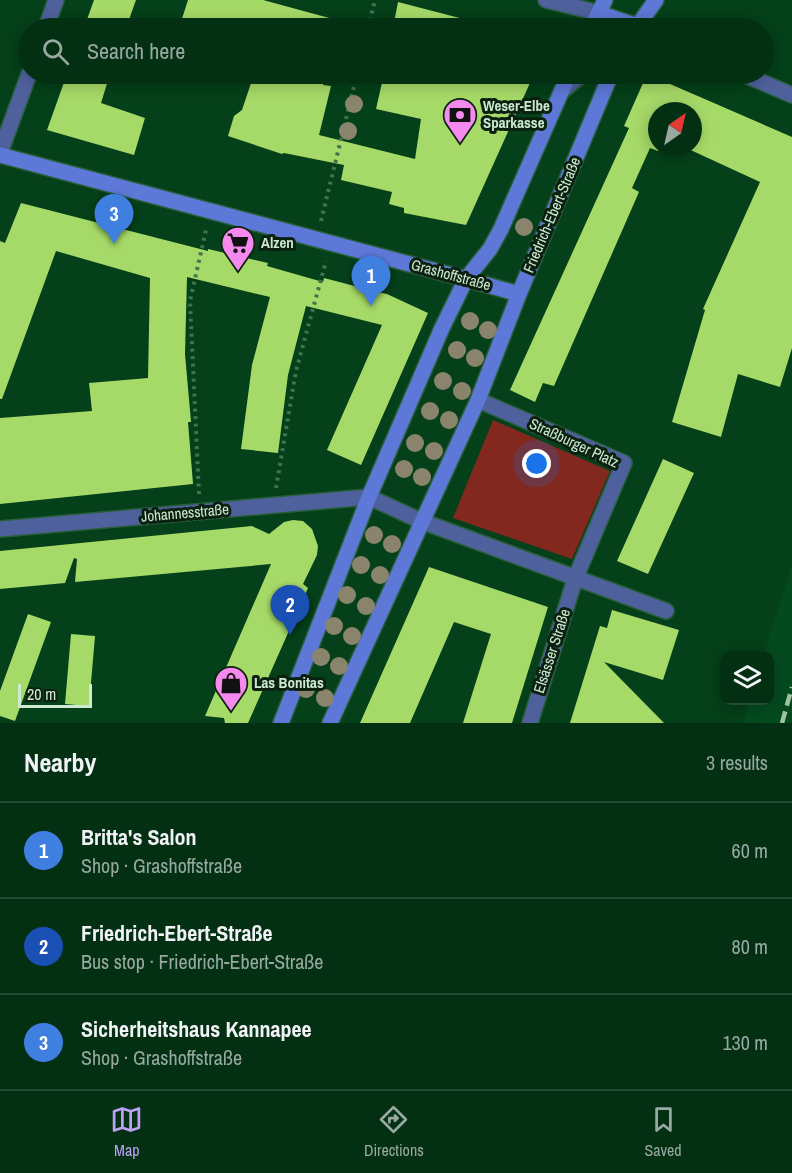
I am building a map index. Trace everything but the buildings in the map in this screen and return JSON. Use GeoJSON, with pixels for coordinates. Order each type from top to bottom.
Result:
{"type":"FeatureCollection","features":[{"type":"Feature","properties":{"kind":"main road"},"geometry":{"type":"LineString","coordinates":[[644,18],[656,0]]}},
{"type":"Feature","properties":{"kind":"main road"},"geometry":{"type":"LineString","coordinates":[[602,7],[621,18]]}},
{"type":"Feature","properties":{"kind":"main road"},"geometry":{"type":"LineString","coordinates":[[281,723],[369,497],[442,328],[466,279],[490,249],[501,229],[564,84]]}},
{"type":"Feature","properties":{"kind":"main road","name":"Friedrich-Ebert-Straße"},"geometry":{"type":"LineString","coordinates":[[330,723],[478,400],[519,294],[607,84]]}},
{"type":"Feature","properties":{"kind":"main road","name":"Grashoffstraße"},"geometry":{"type":"LineString","coordinates":[[0,154],[519,294]]}},
{"type":"Feature","properties":{"kind":"street"},"geometry":{"type":"LineString","coordinates":[[50,18],[56,0]]}},
{"type":"Feature","properties":{"kind":"street"},"geometry":{"type":"LineString","coordinates":[[546,0],[602,7]]}},
{"type":"Feature","properties":{"kind":"street"},"geometry":{"type":"LineString","coordinates":[[0,154],[25,84]]}},
{"type":"Feature","properties":{"kind":"street"},"geometry":{"type":"LineString","coordinates":[[766,84],[792,95]]}},
{"type":"Feature","properties":{"kind":"street","name":"Straßburger Platz"},"geometry":{"type":"LineString","coordinates":[[478,400],[624,463],[575,579]]}},
{"type":"Feature","properties":{"kind":"street"},"geometry":{"type":"LineString","coordinates":[[369,497],[421,521],[666,611]]}},
{"type":"Feature","properties":{"kind":"street","name":"Johannesstraße"},"geometry":{"type":"LineString","coordinates":[[0,529],[369,497]]}},
{"type":"Feature","properties":{"kind":"street","name":"Elsässer Straße"},"geometry":{"type":"LineString","coordinates":[[530,723],[575,579]]}},
{"type":"Feature","properties":{"kind":"lane"},"geometry":{"type":"LineString","coordinates":[[556,98],[574,84]]}},
{"type":"Feature","properties":{"kind":"path"},"geometry":{"type":"LineString","coordinates":[[370,18],[375,0]]}},
{"type":"Feature","properties":{"kind":"path"},"geometry":{"type":"LineString","coordinates":[[273,506],[296,372],[355,84]]}},
{"type":"Feature","properties":{"kind":"path"},"geometry":{"type":"LineString","coordinates":[[200,512],[190,301],[210,212]]}},
{"type":"Feature","properties":{"kind":"shaded area"},"geometry":{"type":"Polygon","coordinates":[[[493,420],[610,471],[572,559],[453,518],[493,420]]]}},
{"type":"Feature","properties":{"kind":"shaded area"},"geometry":{"type":"Polygon","coordinates":[[[792,564],[792,723],[743,723],[749,705],[774,705],[774,651],[765,651],[792,564]]]}},
{"type":"Feature","properties":{"kind":"railway"},"geometry":{"type":"LineString","coordinates":[[782,723],[792,687]]}},
{"type":"Feature","properties":{"kind":"place","name":"Weser-Elbe Sparkasse"},"geometry":{"type":"Point","coordinates":[460,144]}},
{"type":"Feature","properties":{"kind":"place","name":"Sicherheitshaus Kannapee"},"geometry":{"type":"Point","coordinates":[114,244]}},
{"type":"Feature","properties":{"kind":"place","name":"Alzen"},"geometry":{"type":"Point","coordinates":[238,272]}},
{"type":"Feature","properties":{"kind":"place","name":"Britta's Salon"},"geometry":{"type":"Point","coordinates":[371,306]}},
{"type":"Feature","properties":{"kind":"place","name":"Friedrich-Ebert-Straße"},"geometry":{"type":"Point","coordinates":[290,635]}},
{"type":"Feature","properties":{"kind":"place","name":"Las Bonitas"},"geometry":{"type":"Point","coordinates":[231,712]}}]}
